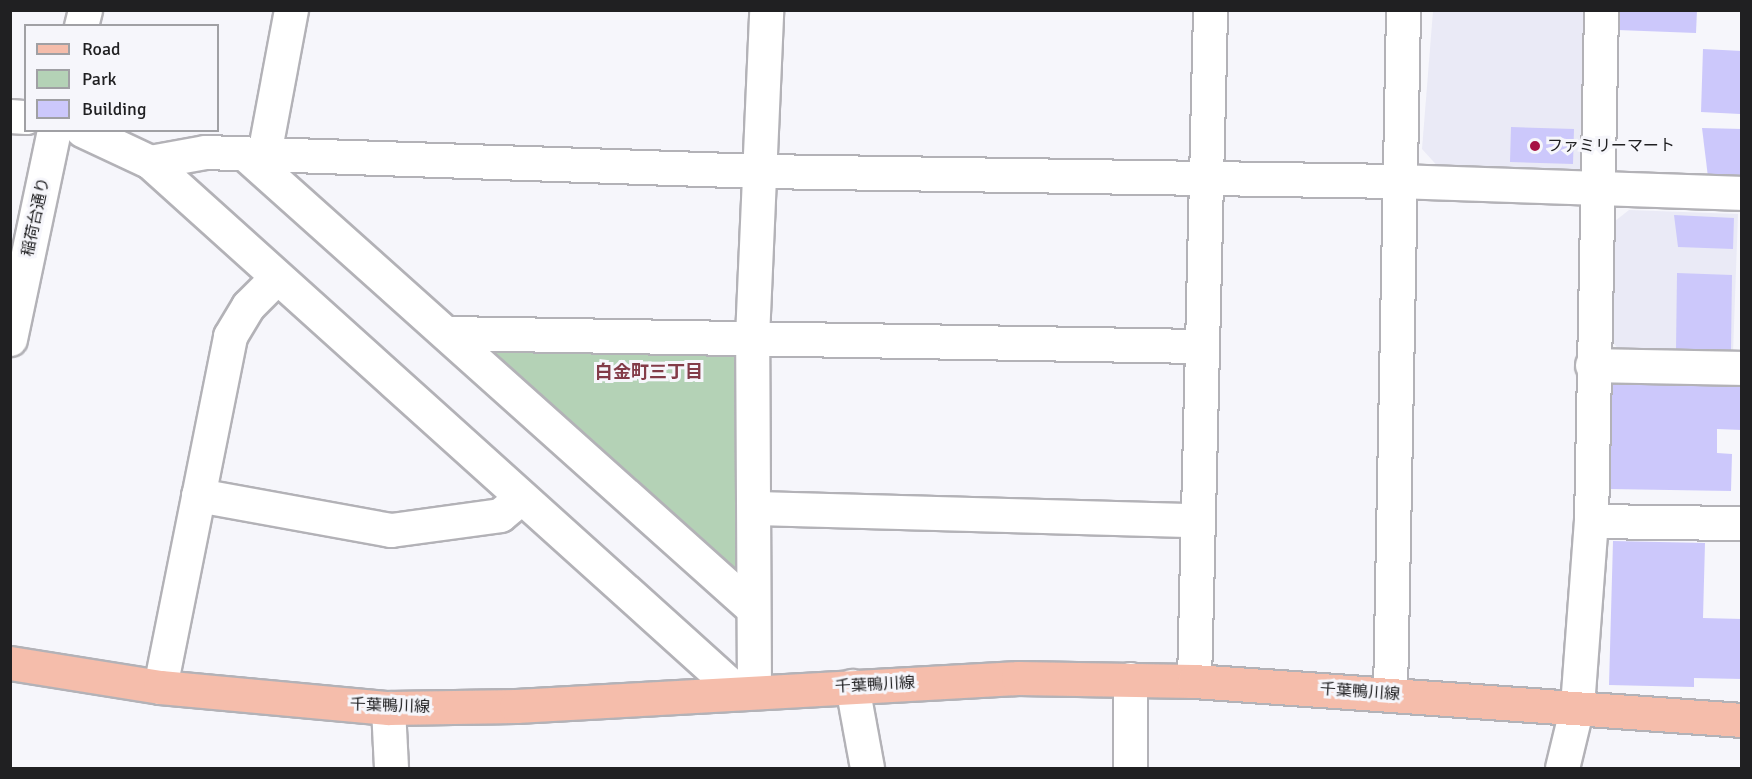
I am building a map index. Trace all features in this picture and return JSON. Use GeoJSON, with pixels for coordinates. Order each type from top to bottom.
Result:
{"type":"FeatureCollection","features":[{"type":"Feature","properties":{"kind":"main road","name":"千葉鴨川線"},"geometry":{"type":"LineString","coordinates":[[10,663],[159,687],[388,708],[516,706],[745,690],[1131,680],[1194,681],[1577,706],[1742,720]]}},
{"type":"Feature","properties":{"kind":"street"},"geometry":{"type":"LineString","coordinates":[[254,154],[291,10]]}},
{"type":"Feature","properties":{"kind":"street"},"geometry":{"type":"LineString","coordinates":[[745,690],[755,508],[752,337],[761,171],[766,10]]}},
{"type":"Feature","properties":{"kind":"street"},"geometry":{"type":"LineString","coordinates":[[1194,681],[1201,346],[1208,179],[1210,10]]}},
{"type":"Feature","properties":{"kind":"street"},"geometry":{"type":"LineString","coordinates":[[1390,694],[1403,10]]}},
{"type":"Feature","properties":{"kind":"street"},"geometry":{"type":"LineString","coordinates":[[1562,768],[1577,706],[1591,521],[1592,365],[1601,10]]}},
{"type":"Feature","properties":{"kind":"street","name":"稲荷台通り"},"geometry":{"type":"LineString","coordinates":[[10,339],[54,132]]}},
{"type":"Feature","properties":{"kind":"street"},"geometry":{"type":"LineString","coordinates":[[86,132],[150,162],[275,279],[520,498],[745,690]]}},
{"type":"Feature","properties":{"kind":"street"},"geometry":{"type":"LineString","coordinates":[[150,162],[205,152],[761,171],[1399,181],[1742,193]]}},
{"type":"Feature","properties":{"kind":"street"},"geometry":{"type":"LineString","coordinates":[[254,154],[447,333],[749,605]]}},
{"type":"Feature","properties":{"kind":"street"},"geometry":{"type":"LineString","coordinates":[[159,687],[230,336],[248,306],[275,279]]}},
{"type":"Feature","properties":{"kind":"street"},"geometry":{"type":"LineString","coordinates":[[447,333],[1201,346]]}},
{"type":"Feature","properties":{"kind":"street"},"geometry":{"type":"LineString","coordinates":[[1592,365],[1742,368]]}},
{"type":"Feature","properties":{"kind":"street"},"geometry":{"type":"LineString","coordinates":[[198,495],[391,530],[500,515],[520,498]]}},
{"type":"Feature","properties":{"kind":"street"},"geometry":{"type":"LineString","coordinates":[[755,508],[1197,520]]}},
{"type":"Feature","properties":{"kind":"street"},"geometry":{"type":"LineString","coordinates":[[1591,521],[1742,523]]}},
{"type":"Feature","properties":{"kind":"street"},"geometry":{"type":"LineString","coordinates":[[1130,768],[1131,680]]}},
{"type":"Feature","properties":{"kind":"street"},"geometry":{"type":"LineString","coordinates":[[852,686],[867,768]]}},
{"type":"Feature","properties":{"kind":"street"},"geometry":{"type":"LineString","coordinates":[[388,708],[391,768]]}},
{"type":"Feature","properties":{"kind":"shaded area"},"geometry":{"type":"Polygon","coordinates":[[[1433,11],[1584,11],[1580,170],[1442,171],[1422,149],[1433,11]]]}},
{"type":"Feature","properties":{"kind":"shaded area"},"geometry":{"type":"Polygon","coordinates":[[[1629,210],[1738,214],[1733,354],[1622,353],[1607,336],[1610,225],[1629,210]]]}},
{"type":"Feature","properties":{"kind":"green space"},"geometry":{"type":"Polygon","coordinates":[[[447,333],[752,337],[749,605],[447,333]]]}},
{"type":"Feature","properties":{"kind":"building"},"geometry":{"type":"Polygon","coordinates":[[[1619,10],[1697,10],[1696,33],[1618,30],[1619,10]]]}},
{"type":"Feature","properties":{"kind":"building"},"geometry":{"type":"Polygon","coordinates":[[[1703,49],[1742,51],[1740,114],[1701,112],[1703,49]]]}},
{"type":"Feature","properties":{"kind":"building"},"geometry":{"type":"Polygon","coordinates":[[[1511,127],[1574,129],[1573,164],[1510,162],[1511,127]]]}},
{"type":"Feature","properties":{"kind":"building"},"geometry":{"type":"Polygon","coordinates":[[[1702,128],[1742,129],[1742,178],[1708,177],[1702,128]]]}},
{"type":"Feature","properties":{"kind":"building"},"geometry":{"type":"Polygon","coordinates":[[[1674,215],[1734,218],[1733,249],[1678,247],[1674,215]]]}},
{"type":"Feature","properties":{"kind":"building"},"geometry":{"type":"Polygon","coordinates":[[[1677,273],[1732,275],[1731,350],[1676,349],[1677,273]]]}},
{"type":"Feature","properties":{"kind":"building"},"geometry":{"type":"Polygon","coordinates":[[[1610,384],[1742,386],[1742,430],[1717,429],[1717,453],[1732,454],[1731,491],[1609,489],[1610,384]]]}},
{"type":"Feature","properties":{"kind":"building"},"geometry":{"type":"Polygon","coordinates":[[[1613,541],[1705,543],[1703,618],[1742,619],[1742,679],[1694,678],[1694,687],[1609,685],[1613,541]]]}},
{"type":"Feature","properties":{"kind":"place","name":"ファミリーマート"},"geometry":{"type":"Point","coordinates":[1535,146]}},
{"type":"Feature","properties":{"kind":"district","name":"白金町三丁目"},"geometry":{"type":"Point","coordinates":[649,372]}}]}
